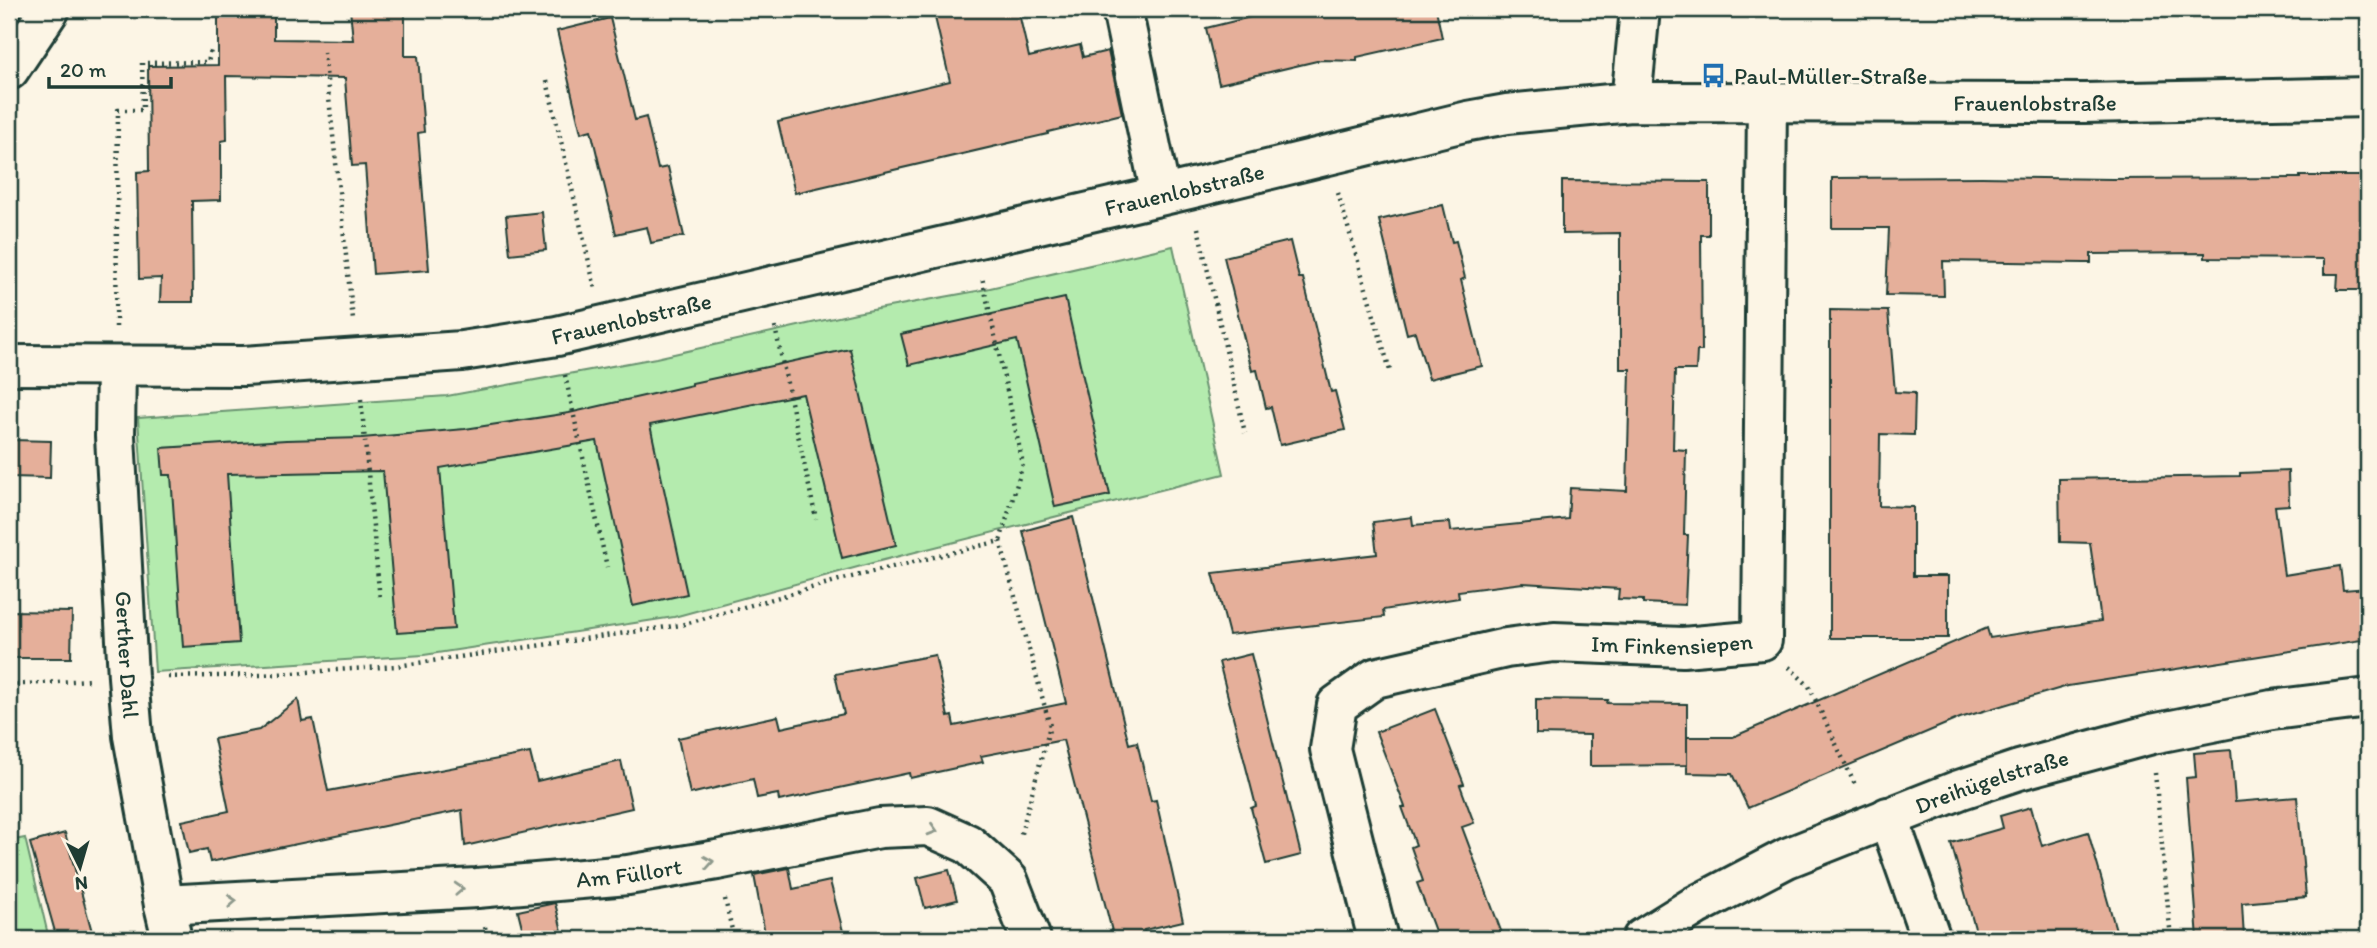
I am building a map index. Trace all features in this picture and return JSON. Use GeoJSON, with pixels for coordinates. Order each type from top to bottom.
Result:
{"type":"FeatureCollection","features":[{"type":"Feature","properties":{"kind":"street"},"geometry":{"type":"LineString","coordinates":[[9,70],[50,9]]}},
{"type":"Feature","properties":{"kind":"street"},"geometry":{"type":"LineString","coordinates":[[1122,9],[1175,192]]}},
{"type":"Feature","properties":{"kind":"street"},"geometry":{"type":"LineString","coordinates":[[1632,102],[1640,9]]}},
{"type":"Feature","properties":{"kind":"street","name":"Frauenlobstraße"},"geometry":{"type":"LineString","coordinates":[[9,365],[244,366],[462,351],[557,336],[1468,121],[1559,108],[1632,102],[2084,103],[2368,97]]}},
{"type":"Feature","properties":{"kind":"street","name":"Im Finkensiepen"},"geometry":{"type":"LineString","coordinates":[[1378,939],[1330,749],[1337,705],[1375,678],[1506,648],[1554,642],[1683,647],[1762,640],[1767,101]]}},
{"type":"Feature","properties":{"kind":"street","name":"Gerther Dahl"},"geometry":{"type":"LineString","coordinates":[[116,366],[115,436],[128,677],[134,736],[168,922]]}},
{"type":"Feature","properties":{"kind":"street","name":"Dreihügelstraße"},"geometry":{"type":"LineString","coordinates":[[1642,939],[1695,906],[1787,858],[1959,790],[2152,734],[2272,710],[2368,698]]}},
{"type":"Feature","properties":{"kind":"street"},"geometry":{"type":"LineString","coordinates":[[1888,817],[1931,939]]}},
{"type":"Feature","properties":{"kind":"street","name":"Am Füllort"},"geometry":{"type":"LineString","coordinates":[[168,922],[477,888],[628,875],[880,828],[928,826],[968,844],[1008,880],[1031,939]]}},
{"type":"Feature","properties":{"kind":"path"},"geometry":{"type":"LineString","coordinates":[[116,366],[118,110],[143,110],[142,63],[208,62],[211,50]]}},
{"type":"Feature","properties":{"kind":"path"},"geometry":{"type":"LineString","coordinates":[[324,52],[380,600]]}},
{"type":"Feature","properties":{"kind":"path"},"geometry":{"type":"LineString","coordinates":[[547,81],[604,327]]}},
{"type":"Feature","properties":{"kind":"path"},"geometry":{"type":"LineString","coordinates":[[1326,156],[1391,374]]}},
{"type":"Feature","properties":{"kind":"path"},"geometry":{"type":"LineString","coordinates":[[1175,192],[1245,433]]}},
{"type":"Feature","properties":{"kind":"path"},"geometry":{"type":"LineString","coordinates":[[973,238],[1023,464],[1000,541],[1050,726],[1008,880]]}},
{"type":"Feature","properties":{"kind":"path"},"geometry":{"type":"LineString","coordinates":[[767,288],[816,520]]}},
{"type":"Feature","properties":{"kind":"path"},"geometry":{"type":"LineString","coordinates":[[557,336],[607,567]]}},
{"type":"Feature","properties":{"kind":"path"},"geometry":{"type":"LineString","coordinates":[[9,685],[128,677],[262,675],[397,666],[681,625],[838,580],[1000,541]]}},
{"type":"Feature","properties":{"kind":"path"},"geometry":{"type":"LineString","coordinates":[[1762,640],[1809,686],[1863,802],[1888,817]]}},
{"type":"Feature","properties":{"kind":"path"},"geometry":{"type":"LineString","coordinates":[[2152,734],[2171,939]]}},
{"type":"Feature","properties":{"kind":"green space"},"geometry":{"type":"Polygon","coordinates":[[[1173,246],[1224,474],[876,562],[674,617],[424,655],[155,672],[138,418],[447,396],[656,358],[856,313],[977,291],[1173,246]]]}},
{"type":"Feature","properties":{"kind":"green space"},"geometry":{"type":"Polygon","coordinates":[[[25,838],[49,939],[9,939],[9,841],[25,838]]]}},
{"type":"Feature","properties":{"kind":"building"},"geometry":{"type":"Polygon","coordinates":[[[218,9],[274,9],[274,39],[353,40],[350,9],[405,9],[405,56],[418,56],[424,132],[418,133],[429,270],[373,274],[365,165],[352,166],[345,78],[226,76],[227,140],[221,141],[221,200],[192,201],[193,302],[160,302],[161,278],[139,279],[137,172],[149,171],[148,66],[218,65],[218,9]]]}},
{"type":"Feature","properties":{"kind":"building"},"geometry":{"type":"Polygon","coordinates":[[[933,9],[1018,9],[1029,57],[1080,45],[1083,57],[1108,51],[1122,114],[795,193],[778,122],[950,81],[933,9]]]}},
{"type":"Feature","properties":{"kind":"building"},"geometry":{"type":"Polygon","coordinates":[[[1283,9],[1436,9],[1442,38],[1357,57],[1357,61],[1321,60],[1219,84],[1206,28],[1283,9]]]}},
{"type":"Feature","properties":{"kind":"building"},"geometry":{"type":"Polygon","coordinates":[[[610,18],[635,120],[646,117],[658,169],[668,167],[684,236],[651,243],[647,227],[616,234],[591,130],[581,133],[557,31],[610,18]]]}},
{"type":"Feature","properties":{"kind":"building"},"geometry":{"type":"Polygon","coordinates":[[[2368,176],[2368,290],[2337,290],[2338,274],[2324,274],[2324,259],[2205,258],[2205,253],[2091,254],[2091,263],[1943,261],[1944,296],[1886,295],[1889,228],[1832,228],[1832,178],[2112,179],[2368,176]]]}},
{"type":"Feature","properties":{"kind":"building"},"geometry":{"type":"Polygon","coordinates":[[[1562,181],[1709,182],[1709,235],[1701,235],[1702,351],[1697,351],[1696,370],[1675,370],[1673,449],[1686,450],[1684,535],[1688,535],[1685,605],[1618,599],[1619,589],[1523,583],[1458,591],[1459,598],[1383,610],[1384,617],[1229,635],[1213,573],[1377,554],[1373,522],[1412,517],[1413,525],[1450,522],[1451,531],[1568,519],[1570,488],[1627,491],[1630,369],[1620,369],[1620,233],[1562,234],[1562,181]]]}},
{"type":"Feature","properties":{"kind":"building"},"geometry":{"type":"Polygon","coordinates":[[[1443,205],[1465,278],[1461,280],[1482,366],[1429,379],[1415,332],[1407,334],[1379,220],[1443,205]]]}},
{"type":"Feature","properties":{"kind":"building"},"geometry":{"type":"Polygon","coordinates":[[[542,212],[546,250],[510,254],[506,216],[542,212]]]}},
{"type":"Feature","properties":{"kind":"building"},"geometry":{"type":"Polygon","coordinates":[[[1290,241],[1299,278],[1303,278],[1331,392],[1335,391],[1345,430],[1280,445],[1271,407],[1266,408],[1257,370],[1252,371],[1224,257],[1290,241]]]}},
{"type":"Feature","properties":{"kind":"building"},"geometry":{"type":"Polygon","coordinates":[[[1065,298],[1110,495],[1055,507],[1017,340],[909,365],[901,334],[1065,298]]]}},
{"type":"Feature","properties":{"kind":"building"},"geometry":{"type":"Polygon","coordinates":[[[1830,310],[1888,311],[1895,392],[1915,393],[1914,435],[1880,434],[1879,506],[1913,507],[1913,576],[1948,576],[1948,638],[1830,638],[1830,310]]]}},
{"type":"Feature","properties":{"kind":"building"},"geometry":{"type":"Polygon","coordinates":[[[850,349],[896,545],[842,558],[803,394],[650,425],[687,594],[633,606],[597,441],[440,468],[454,629],[397,633],[383,471],[227,474],[239,643],[183,647],[171,475],[163,475],[161,448],[362,438],[465,429],[569,413],[850,349]]]}},
{"type":"Feature","properties":{"kind":"building"},"geometry":{"type":"Polygon","coordinates":[[[12,440],[51,441],[50,478],[11,477],[12,440]]]}},
{"type":"Feature","properties":{"kind":"building"},"geometry":{"type":"Polygon","coordinates":[[[2288,471],[2289,505],[2275,506],[2284,575],[2340,566],[2343,590],[2368,588],[2368,639],[2068,686],[1960,718],[1748,808],[1732,774],[1687,773],[1687,737],[1733,737],[1987,628],[1990,638],[2101,621],[2090,543],[2060,542],[2059,479],[2240,476],[2240,473],[2288,471]]]}},
{"type":"Feature","properties":{"kind":"building"},"geometry":{"type":"Polygon","coordinates":[[[1073,517],[1129,744],[1137,742],[1151,801],[1156,800],[1183,921],[1144,930],[1146,939],[1114,939],[1063,740],[981,756],[983,762],[910,778],[909,773],[779,801],[778,794],[757,798],[753,779],[690,794],[678,738],[778,716],[781,728],[844,714],[835,674],[935,655],[948,717],[952,716],[954,726],[1066,703],[1023,531],[1073,517]]]}},
{"type":"Feature","properties":{"kind":"building"},"geometry":{"type":"Polygon","coordinates":[[[9,611],[72,612],[71,658],[9,658],[9,611]]]}},
{"type":"Feature","properties":{"kind":"building"},"geometry":{"type":"Polygon","coordinates":[[[1251,654],[1301,855],[1266,864],[1251,808],[1256,806],[1219,662],[1251,654]]]}},
{"type":"Feature","properties":{"kind":"building"},"geometry":{"type":"Polygon","coordinates":[[[298,699],[302,721],[313,719],[328,791],[530,753],[537,781],[621,761],[632,808],[465,846],[462,810],[210,862],[207,849],[189,853],[182,821],[229,811],[214,739],[259,730],[298,699]]]}},
{"type":"Feature","properties":{"kind":"building"},"geometry":{"type":"Polygon","coordinates":[[[1536,699],[1687,704],[1687,765],[1590,766],[1590,735],[1536,734],[1536,699]]]}},
{"type":"Feature","properties":{"kind":"building"},"geometry":{"type":"Polygon","coordinates":[[[1435,709],[1464,784],[1460,785],[1474,823],[1462,827],[1504,939],[1438,939],[1417,883],[1423,881],[1411,847],[1416,845],[1402,807],[1405,807],[1376,732],[1435,709]]]}},
{"type":"Feature","properties":{"kind":"building"},"geometry":{"type":"Polygon","coordinates":[[[2231,750],[2235,802],[2297,797],[2306,897],[2242,903],[2244,939],[2198,939],[2186,778],[2196,777],[2194,753],[2231,750]]]}},
{"type":"Feature","properties":{"kind":"building"},"geometry":{"type":"Polygon","coordinates":[[[2031,807],[2042,846],[2088,832],[2116,930],[2082,939],[1978,939],[1951,843],[2003,828],[2000,816],[2031,807]]]}},
{"type":"Feature","properties":{"kind":"building"},"geometry":{"type":"Polygon","coordinates":[[[65,833],[94,939],[57,939],[30,843],[65,833]]]}},
{"type":"Feature","properties":{"kind":"building"},"geometry":{"type":"Polygon","coordinates":[[[789,868],[793,889],[830,881],[845,939],[766,939],[754,875],[789,868]]]}},
{"type":"Feature","properties":{"kind":"building"},"geometry":{"type":"Polygon","coordinates":[[[949,870],[957,900],[925,908],[917,878],[949,870]]]}},
{"type":"Feature","properties":{"kind":"building"},"geometry":{"type":"Polygon","coordinates":[[[555,903],[564,939],[525,939],[518,911],[555,903]]]}},
{"type":"Feature","properties":{"kind":"place","name":"Paul-Müller-Straße"},"geometry":{"type":"Point","coordinates":[1714,76]}}]}
